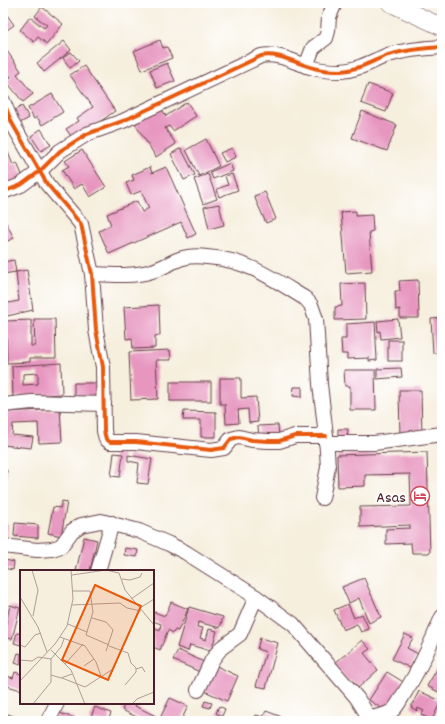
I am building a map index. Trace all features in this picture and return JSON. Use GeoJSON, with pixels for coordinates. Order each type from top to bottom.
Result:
{"type":"FeatureCollection","features":[{"type":"Feature","properties":{"kind":"street"},"geometry":{"type":"LineString","coordinates":[[306,66],[313,48],[326,38],[329,17],[334,3]]}},
{"type":"Feature","properties":{"kind":"street"},"geometry":{"type":"LineString","coordinates":[[390,3],[441,26]]}},
{"type":"Feature","properties":{"kind":"street"},"geometry":{"type":"LineString","coordinates":[[3,192],[21,185],[40,171],[60,151],[87,134],[123,121],[261,56],[275,56],[306,66],[330,71],[359,68],[388,55],[420,49],[442,47]]}},
{"type":"Feature","properties":{"kind":"street"},"geometry":{"type":"LineString","coordinates":[[3,101],[12,123],[47,184],[81,224],[92,274],[95,323],[103,367],[104,434],[106,439],[110,442],[136,442],[211,450],[224,448],[230,440],[238,437],[252,440],[279,441],[296,436],[374,443],[442,434]]}},
{"type":"Feature","properties":{"kind":"street"},"geometry":{"type":"LineString","coordinates":[[92,274],[115,275],[145,273],[159,269],[183,258],[199,256],[213,257],[246,264],[306,299],[311,305],[316,319],[320,384],[326,439],[328,467],[322,498]]}},
{"type":"Feature","properties":{"kind":"street"},"geometry":{"type":"LineString","coordinates":[[3,405],[32,402],[104,404]]}},
{"type":"Feature","properties":{"kind":"street"},"geometry":{"type":"LineString","coordinates":[[3,546],[37,550],[52,549],[61,546],[72,531],[81,525],[101,521],[139,531],[185,552],[256,597],[293,624],[357,698],[369,720],[390,712],[398,703],[412,681],[426,654],[442,617]]}},
{"type":"Feature","properties":{"kind":"street"},"geometry":{"type":"LineString","coordinates":[[98,570],[112,523]]}},
{"type":"Feature","properties":{"kind":"street"},"geometry":{"type":"LineString","coordinates":[[198,690],[212,660],[221,648],[240,634],[256,597]]}},
{"type":"Feature","properties":{"kind":"street"},"geometry":{"type":"LineString","coordinates":[[48,721],[56,704]]}},
{"type":"Feature","properties":{"kind":"building"},"geometry":{"type":"Polygon","coordinates":[[[42,7],[63,24],[47,44],[38,37],[34,42],[20,30],[30,17],[44,28],[47,25],[35,16],[42,7]]]}},
{"type":"Feature","properties":{"kind":"building"},"geometry":{"type":"Polygon","coordinates":[[[5,12],[14,25],[7,30],[3,25],[3,14],[5,12]]]}},
{"type":"Feature","properties":{"kind":"building"},"geometry":{"type":"Polygon","coordinates":[[[160,40],[163,48],[167,47],[172,58],[142,70],[134,51],[160,40]]]}},
{"type":"Feature","properties":{"kind":"building"},"geometry":{"type":"Polygon","coordinates":[[[64,41],[71,50],[44,72],[37,63],[64,41]]]}},
{"type":"Feature","properties":{"kind":"building"},"geometry":{"type":"Polygon","coordinates":[[[7,51],[21,71],[17,74],[33,94],[23,102],[6,81],[11,77],[3,66],[3,53],[7,51]]]}},
{"type":"Feature","properties":{"kind":"building"},"geometry":{"type":"Polygon","coordinates":[[[71,52],[79,61],[70,68],[63,58],[71,52]]]}},
{"type":"Feature","properties":{"kind":"building"},"geometry":{"type":"Polygon","coordinates":[[[167,63],[175,81],[157,88],[150,70],[167,63]]]}},
{"type":"Feature","properties":{"kind":"building"},"geometry":{"type":"Polygon","coordinates":[[[84,66],[115,111],[74,140],[66,129],[79,121],[77,118],[93,107],[70,75],[84,66]]]}},
{"type":"Feature","properties":{"kind":"building"},"geometry":{"type":"Polygon","coordinates":[[[368,84],[393,93],[386,112],[361,103],[368,84]]]}},
{"type":"Feature","properties":{"kind":"building"},"geometry":{"type":"Polygon","coordinates":[[[52,94],[63,112],[42,125],[37,117],[34,119],[28,108],[52,94]]]}},
{"type":"Feature","properties":{"kind":"building"},"geometry":{"type":"Polygon","coordinates":[[[187,102],[196,116],[173,131],[169,126],[165,128],[176,144],[156,157],[135,124],[151,113],[159,105],[166,116],[187,102]]]}},
{"type":"Feature","properties":{"kind":"building"},"geometry":{"type":"Polygon","coordinates":[[[22,106],[29,118],[20,123],[13,111],[22,106]]]}},
{"type":"Feature","properties":{"kind":"building"},"geometry":{"type":"Polygon","coordinates":[[[362,111],[397,125],[387,151],[352,138],[362,111]]]}},
{"type":"Feature","properties":{"kind":"building"},"geometry":{"type":"Polygon","coordinates":[[[41,129],[51,145],[41,151],[31,136],[41,129]]]}},
{"type":"Feature","properties":{"kind":"building"},"geometry":{"type":"Polygon","coordinates":[[[206,139],[219,166],[199,176],[186,150],[206,139]]]}},
{"type":"Feature","properties":{"kind":"building"},"geometry":{"type":"Polygon","coordinates":[[[181,148],[195,175],[184,180],[171,154],[181,148]]]}},
{"type":"Feature","properties":{"kind":"building"},"geometry":{"type":"Polygon","coordinates":[[[232,148],[236,157],[225,162],[220,153],[232,148]]]}},
{"type":"Feature","properties":{"kind":"building"},"geometry":{"type":"Polygon","coordinates":[[[7,150],[13,165],[17,163],[23,177],[3,185],[3,152],[7,150]]]}},
{"type":"Feature","properties":{"kind":"building"},"geometry":{"type":"Polygon","coordinates":[[[82,150],[106,187],[90,197],[82,184],[74,189],[62,170],[69,166],[65,161],[82,150]]]}},
{"type":"Feature","properties":{"kind":"building"},"geometry":{"type":"Polygon","coordinates":[[[230,163],[233,171],[213,179],[210,172],[230,163]]]}},
{"type":"Feature","properties":{"kind":"building"},"geometry":{"type":"Polygon","coordinates":[[[150,167],[152,173],[166,167],[196,234],[188,238],[181,222],[109,254],[99,231],[111,225],[107,214],[137,201],[142,212],[149,208],[141,191],[131,195],[126,183],[134,180],[132,175],[150,167]]]}},
{"type":"Feature","properties":{"kind":"building"},"geometry":{"type":"Polygon","coordinates":[[[208,174],[217,199],[203,204],[194,179],[208,174]]]}},
{"type":"Feature","properties":{"kind":"building"},"geometry":{"type":"Polygon","coordinates":[[[232,174],[238,190],[219,197],[217,189],[228,185],[225,176],[232,174]]]}},
{"type":"Feature","properties":{"kind":"building"},"geometry":{"type":"Polygon","coordinates":[[[265,192],[276,219],[266,223],[254,196],[265,192]]]}},
{"type":"Feature","properties":{"kind":"building"},"geometry":{"type":"Polygon","coordinates":[[[219,204],[224,225],[209,229],[204,207],[219,204]]]}},
{"type":"Feature","properties":{"kind":"building"},"geometry":{"type":"Polygon","coordinates":[[[356,211],[356,216],[372,215],[373,231],[369,232],[372,271],[346,273],[341,212],[356,211]]]}},
{"type":"Feature","properties":{"kind":"building"},"geometry":{"type":"Polygon","coordinates":[[[3,217],[14,238],[3,243],[3,217]]]}},
{"type":"Feature","properties":{"kind":"building"},"geometry":{"type":"Polygon","coordinates":[[[14,260],[16,272],[3,274],[3,262],[14,260]]]}},
{"type":"Feature","properties":{"kind":"building"},"geometry":{"type":"Polygon","coordinates":[[[27,270],[33,310],[3,317],[3,304],[19,301],[16,272],[27,270]]]}},
{"type":"Feature","properties":{"kind":"building"},"geometry":{"type":"Polygon","coordinates":[[[418,280],[419,318],[400,318],[400,309],[396,310],[395,291],[400,291],[399,281],[418,280]]]}},
{"type":"Feature","properties":{"kind":"building"},"geometry":{"type":"Polygon","coordinates":[[[365,283],[366,319],[335,320],[335,307],[342,306],[341,284],[365,283]]]}},
{"type":"Feature","properties":{"kind":"building"},"geometry":{"type":"Polygon","coordinates":[[[159,305],[160,335],[155,336],[155,348],[133,349],[132,338],[126,339],[124,307],[159,305]]]}},
{"type":"Feature","properties":{"kind":"building"},"geometry":{"type":"Polygon","coordinates":[[[442,318],[442,353],[433,353],[431,319],[442,318]]]}},
{"type":"Feature","properties":{"kind":"building"},"geometry":{"type":"Polygon","coordinates":[[[34,319],[55,319],[56,358],[30,358],[30,362],[7,363],[6,321],[31,320],[31,346],[35,346],[34,319]]]}},
{"type":"Feature","properties":{"kind":"building"},"geometry":{"type":"Polygon","coordinates":[[[398,319],[400,337],[381,339],[380,331],[378,332],[377,321],[398,319]]]}},
{"type":"Feature","properties":{"kind":"building"},"geometry":{"type":"Polygon","coordinates":[[[375,322],[377,360],[369,361],[369,358],[347,359],[347,354],[342,354],[341,339],[346,339],[346,324],[375,322]]]}},
{"type":"Feature","properties":{"kind":"building"},"geometry":{"type":"Polygon","coordinates":[[[388,340],[402,340],[402,361],[388,361],[388,340]]]}},
{"type":"Feature","properties":{"kind":"building"},"geometry":{"type":"Polygon","coordinates":[[[170,350],[171,360],[156,360],[158,399],[131,400],[129,352],[170,350]]]}},
{"type":"Feature","properties":{"kind":"building"},"geometry":{"type":"Polygon","coordinates":[[[61,363],[62,394],[13,397],[12,366],[61,363]],[[38,373],[23,374],[23,385],[38,384],[38,373]]]}},
{"type":"Feature","properties":{"kind":"building"},"geometry":{"type":"Polygon","coordinates":[[[401,368],[402,377],[377,379],[377,369],[401,368]]]}},
{"type":"Feature","properties":{"kind":"building"},"geometry":{"type":"Polygon","coordinates":[[[344,370],[375,370],[376,410],[350,410],[350,386],[345,386],[344,370]]]}},
{"type":"Feature","properties":{"kind":"building"},"geometry":{"type":"Polygon","coordinates":[[[220,378],[241,378],[241,398],[256,397],[258,422],[249,423],[248,409],[238,410],[239,423],[226,424],[225,404],[220,404],[220,378]]]}},
{"type":"Feature","properties":{"kind":"building"},"geometry":{"type":"Polygon","coordinates":[[[170,382],[211,382],[211,401],[170,401],[170,382]]]}},
{"type":"Feature","properties":{"kind":"building"},"geometry":{"type":"Polygon","coordinates":[[[74,383],[98,383],[98,398],[74,399],[74,383]]]}},
{"type":"Feature","properties":{"kind":"building"},"geometry":{"type":"Polygon","coordinates":[[[294,387],[302,387],[302,397],[293,396],[294,387]]]}},
{"type":"Feature","properties":{"kind":"building"},"geometry":{"type":"Polygon","coordinates":[[[399,390],[421,390],[422,437],[400,437],[399,390]]]}},
{"type":"Feature","properties":{"kind":"building"},"geometry":{"type":"Polygon","coordinates":[[[60,409],[62,442],[39,443],[38,423],[13,424],[12,435],[33,437],[31,448],[3,445],[4,412],[60,409]]]}},
{"type":"Feature","properties":{"kind":"building"},"geometry":{"type":"Polygon","coordinates":[[[184,411],[216,412],[216,437],[201,437],[201,420],[183,420],[184,411]]]}},
{"type":"Feature","properties":{"kind":"building"},"geometry":{"type":"Polygon","coordinates":[[[278,425],[279,437],[259,438],[258,426],[278,425]]]}},
{"type":"Feature","properties":{"kind":"building"},"geometry":{"type":"Polygon","coordinates":[[[338,429],[348,429],[347,440],[338,439],[338,429]]]}},
{"type":"Feature","properties":{"kind":"building","name":"Asas"},"geometry":{"type":"Polygon","coordinates":[[[427,452],[430,553],[412,553],[411,543],[386,544],[386,529],[410,528],[410,525],[360,527],[360,507],[411,506],[410,474],[365,475],[365,486],[338,487],[337,455],[427,452]]]}},
{"type":"Feature","properties":{"kind":"building"},"geometry":{"type":"Polygon","coordinates":[[[114,453],[123,454],[120,477],[111,476],[114,453]]]}},
{"type":"Feature","properties":{"kind":"building"},"geometry":{"type":"Polygon","coordinates":[[[128,455],[152,459],[148,484],[137,483],[139,463],[128,461],[128,455]]]}},
{"type":"Feature","properties":{"kind":"building"},"geometry":{"type":"Polygon","coordinates":[[[3,470],[7,470],[4,502],[3,502],[3,470]]]}},
{"type":"Feature","properties":{"kind":"building"},"geometry":{"type":"Polygon","coordinates":[[[62,501],[67,502],[61,536],[48,533],[53,507],[60,508],[62,501]]]}},
{"type":"Feature","properties":{"kind":"building"},"geometry":{"type":"Polygon","coordinates":[[[15,523],[38,525],[38,538],[14,536],[15,523]]]}},
{"type":"Feature","properties":{"kind":"building"},"geometry":{"type":"Polygon","coordinates":[[[3,524],[8,524],[7,536],[3,536],[3,524]]]}},
{"type":"Feature","properties":{"kind":"building"},"geometry":{"type":"Polygon","coordinates":[[[84,537],[97,540],[90,570],[76,570],[84,537]]]}},
{"type":"Feature","properties":{"kind":"building"},"geometry":{"type":"Polygon","coordinates":[[[125,548],[138,550],[137,557],[124,555],[125,548]]]}},
{"type":"Feature","properties":{"kind":"building"},"geometry":{"type":"Polygon","coordinates":[[[5,560],[14,562],[13,570],[3,568],[5,560]]]}},
{"type":"Feature","properties":{"kind":"building"},"geometry":{"type":"Polygon","coordinates":[[[364,578],[381,617],[369,623],[359,598],[349,603],[342,587],[364,578]]]}},
{"type":"Feature","properties":{"kind":"building"},"geometry":{"type":"Polygon","coordinates":[[[171,602],[188,609],[178,631],[175,630],[173,633],[168,630],[160,650],[154,647],[154,627],[160,630],[161,624],[154,621],[154,612],[165,616],[171,602]]]}},
{"type":"Feature","properties":{"kind":"building"},"geometry":{"type":"Polygon","coordinates":[[[348,604],[354,618],[362,614],[369,629],[361,632],[357,624],[343,630],[334,610],[348,604]]]}},
{"type":"Feature","properties":{"kind":"building"},"geometry":{"type":"Polygon","coordinates":[[[10,605],[20,608],[12,639],[3,637],[10,605]]]}},
{"type":"Feature","properties":{"kind":"building"},"geometry":{"type":"Polygon","coordinates":[[[189,607],[223,617],[220,628],[198,622],[197,627],[203,628],[200,638],[206,640],[209,629],[217,631],[211,651],[190,645],[188,651],[177,647],[189,607]]]}},
{"type":"Feature","properties":{"kind":"building"},"geometry":{"type":"Polygon","coordinates":[[[17,633],[20,634],[20,645],[14,643],[17,633]]]}},
{"type":"Feature","properties":{"kind":"building"},"geometry":{"type":"Polygon","coordinates":[[[405,634],[413,638],[407,648],[418,654],[410,668],[392,659],[405,634]]]}},
{"type":"Feature","properties":{"kind":"building"},"geometry":{"type":"Polygon","coordinates":[[[260,638],[278,643],[266,688],[256,686],[266,652],[257,649],[260,638]]]}},
{"type":"Feature","properties":{"kind":"building"},"geometry":{"type":"Polygon","coordinates":[[[362,640],[370,649],[364,653],[378,670],[358,688],[351,680],[349,682],[334,664],[362,640]]]}},
{"type":"Feature","properties":{"kind":"building"},"geometry":{"type":"Polygon","coordinates":[[[178,650],[204,662],[200,672],[173,660],[178,650]]]}},
{"type":"Feature","properties":{"kind":"building"},"geometry":{"type":"Polygon","coordinates":[[[18,653],[20,654],[20,665],[15,663],[18,653]]]}},
{"type":"Feature","properties":{"kind":"building"},"geometry":{"type":"Polygon","coordinates":[[[442,661],[442,694],[427,686],[442,661]]]}},
{"type":"Feature","properties":{"kind":"building"},"geometry":{"type":"Polygon","coordinates":[[[212,664],[238,676],[227,701],[200,689],[212,664]]]}},
{"type":"Feature","properties":{"kind":"building"},"geometry":{"type":"Polygon","coordinates":[[[15,672],[20,674],[20,690],[4,685],[7,676],[13,678],[15,672]]]}},
{"type":"Feature","properties":{"kind":"building"},"geometry":{"type":"Polygon","coordinates":[[[387,672],[405,683],[387,712],[369,700],[387,672]]]}},
{"type":"Feature","properties":{"kind":"building"},"geometry":{"type":"Polygon","coordinates":[[[419,691],[441,701],[432,720],[421,715],[424,711],[418,708],[417,711],[411,707],[419,691]]]}},
{"type":"Feature","properties":{"kind":"building"},"geometry":{"type":"Polygon","coordinates":[[[170,698],[188,706],[181,721],[145,721],[122,710],[125,704],[136,704],[135,706],[160,718],[170,698]]]}},
{"type":"Feature","properties":{"kind":"building"},"geometry":{"type":"Polygon","coordinates":[[[205,701],[212,703],[210,708],[203,706],[205,701]]]}},
{"type":"Feature","properties":{"kind":"building"},"geometry":{"type":"Polygon","coordinates":[[[219,706],[225,709],[222,716],[216,713],[219,706]]]}},
{"type":"Feature","properties":{"kind":"building"},"geometry":{"type":"Polygon","coordinates":[[[95,707],[111,713],[108,721],[89,721],[95,707]]]}},
{"type":"Feature","properties":{"kind":"building"},"geometry":{"type":"Polygon","coordinates":[[[266,711],[282,717],[280,721],[253,721],[256,715],[263,717],[266,711]]]}},
{"type":"Feature","properties":{"kind":"building"},"geometry":{"type":"Polygon","coordinates":[[[3,712],[26,721],[3,721],[3,712]]]}},
{"type":"Feature","properties":{"kind":"building"},"geometry":{"type":"Polygon","coordinates":[[[57,712],[74,718],[73,721],[54,721],[57,712]]]}},
{"type":"Feature","properties":{"kind":"cycle path"},"geometry":{"type":"LineString","coordinates":[[3,192],[21,185],[40,171],[60,151],[87,134],[123,121],[261,56],[267,55],[281,57],[317,69],[341,71],[360,67],[394,53],[442,47]]}},
{"type":"Feature","properties":{"kind":"cycle path"},"geometry":{"type":"LineString","coordinates":[[3,101],[12,123],[47,184],[81,224],[92,274],[96,330],[103,367],[104,431],[106,439],[110,442],[136,442],[211,450],[224,448],[231,439],[239,437],[252,440],[279,441],[295,436],[326,436]]}},
{"type":"Feature","properties":{"kind":"place","name":"Asas"},"geometry":{"type":"Point","coordinates":[420,496]}}]}
